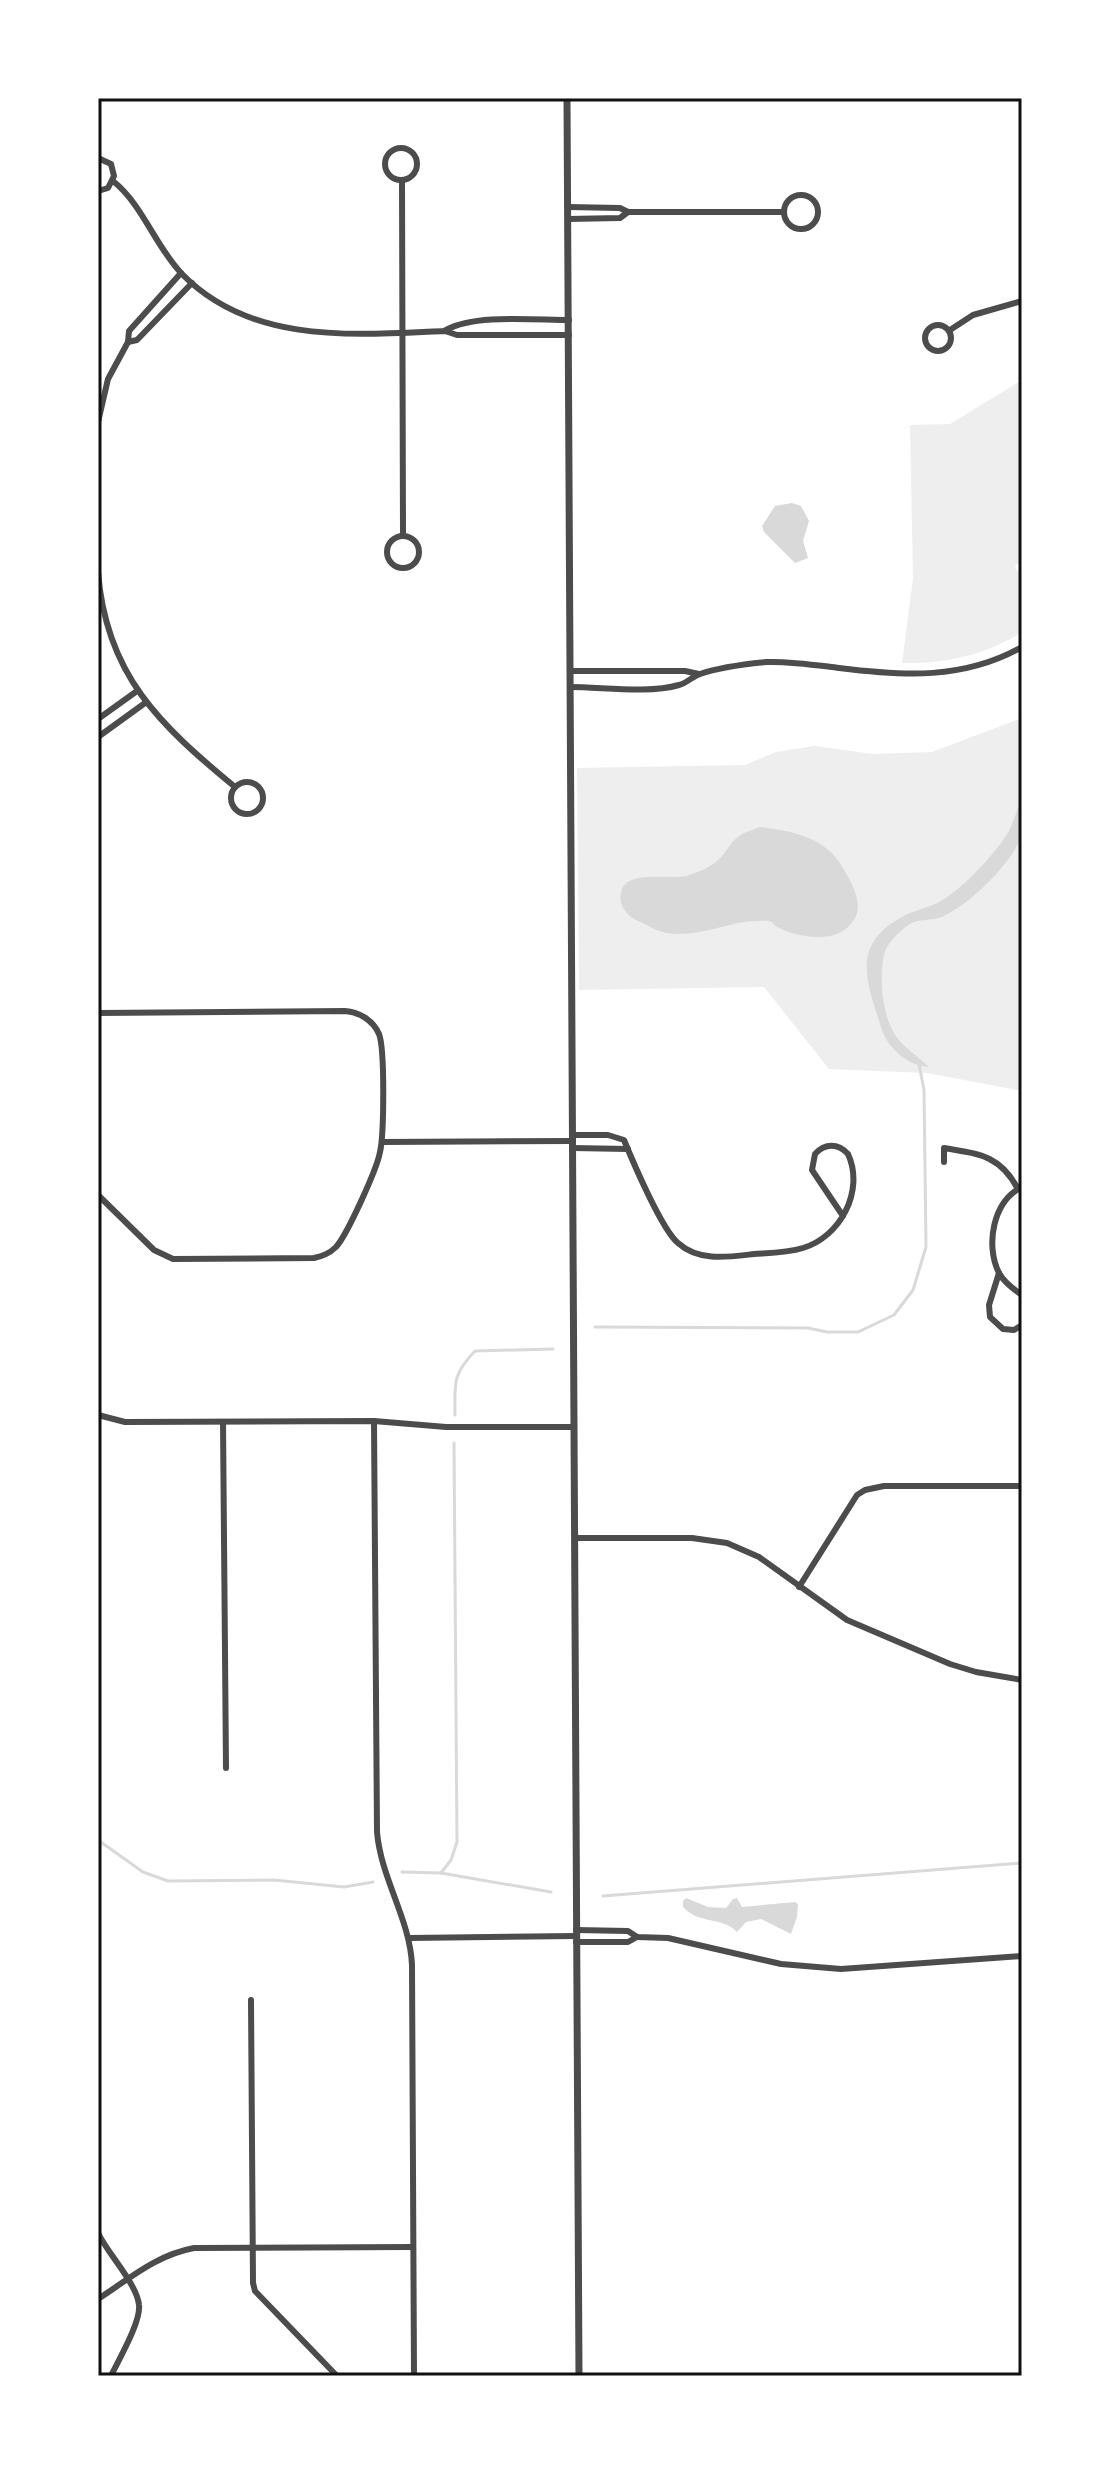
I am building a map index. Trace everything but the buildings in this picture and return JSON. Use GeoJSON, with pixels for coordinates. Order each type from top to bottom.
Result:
{"type":"FeatureCollection","features":[{"type":"Feature","properties":{"kind":"street"},"geometry":{"type":"LineString","coordinates":[[567,98],[579,2376]]}},
{"type":"Feature","properties":{"kind":"street"},"geometry":{"type":"LineString","coordinates":[[401,148],[413,153],[418,165],[412,177],[402,181],[390,176],[385,166],[388,155],[401,148]]}},
{"type":"Feature","properties":{"kind":"street"},"geometry":{"type":"LineString","coordinates":[[98,158],[111,164],[114,172],[108,188],[98,191]]}},
{"type":"Feature","properties":{"kind":"street"},"geometry":{"type":"LineString","coordinates":[[113,181],[127,192],[163,251],[192,283],[227,307],[276,327],[311,332],[445,331],[457,335],[569,335]]}},
{"type":"Feature","properties":{"kind":"street"},"geometry":{"type":"LineString","coordinates":[[402,181],[403,535]]}},
{"type":"Feature","properties":{"kind":"street"},"geometry":{"type":"LineString","coordinates":[[800,195],[811,199],[818,210],[815,222],[805,229],[793,228],[788,224],[784,212],[788,201],[800,195]]}},
{"type":"Feature","properties":{"kind":"street"},"geometry":{"type":"LineString","coordinates":[[568,207],[620,208],[628,212],[784,212]]}},
{"type":"Feature","properties":{"kind":"street"},"geometry":{"type":"LineString","coordinates":[[568,219],[620,218],[628,212]]}},
{"type":"Feature","properties":{"kind":"street"},"geometry":{"type":"LineString","coordinates":[[98,422],[108,379],[128,342],[129,331],[181,273]]}},
{"type":"Feature","properties":{"kind":"street"},"geometry":{"type":"LineString","coordinates":[[128,342],[137,340],[192,283]]}},
{"type":"Feature","properties":{"kind":"street"},"geometry":{"type":"LineString","coordinates":[[950,330],[973,315],[1022,301]]}},
{"type":"Feature","properties":{"kind":"street"},"geometry":{"type":"LineString","coordinates":[[445,331],[457,324],[477,322],[569,320]]}},
{"type":"Feature","properties":{"kind":"street"},"geometry":{"type":"LineString","coordinates":[[941,325],[950,330],[952,341],[946,349],[936,351],[927,346],[925,336],[931,327],[941,325]]}},
{"type":"Feature","properties":{"kind":"street"},"geometry":{"type":"LineString","coordinates":[[403,535],[416,543],[419,553],[412,565],[402,568],[390,562],[386,550],[393,539],[403,535]]}},
{"type":"Feature","properties":{"kind":"street"},"geometry":{"type":"LineString","coordinates":[[98,572],[101,599],[113,642],[137,691],[173,735],[235,787]]}},
{"type":"Feature","properties":{"kind":"street"},"geometry":{"type":"LineString","coordinates":[[570,687],[656,688],[681,685],[699,674],[768,662],[892,675],[931,675],[970,669],[1007,656],[1022,647]]}},
{"type":"Feature","properties":{"kind":"street"},"geometry":{"type":"LineString","coordinates":[[570,671],[685,671],[699,674]]}},
{"type":"Feature","properties":{"kind":"street"},"geometry":{"type":"LineString","coordinates":[[98,719],[137,691]]}},
{"type":"Feature","properties":{"kind":"street"},"geometry":{"type":"LineString","coordinates":[[98,737],[145,703]]}},
{"type":"Feature","properties":{"kind":"street"},"geometry":{"type":"LineString","coordinates":[[246,782],[256,785],[263,796],[260,808],[249,815],[236,811],[230,799],[235,787],[246,782]]}},
{"type":"Feature","properties":{"kind":"street"},"geometry":{"type":"LineString","coordinates":[[98,1013],[345,1011],[360,1015],[375,1027],[381,1044],[382,1142],[378,1160],[342,1238],[331,1252],[314,1258],[173,1259],[154,1250],[98,1195]]}},
{"type":"Feature","properties":{"kind":"street"},"geometry":{"type":"LineString","coordinates":[[382,1142],[573,1141],[616,1137],[624,1140],[666,1228],[676,1242],[691,1253],[707,1257],[805,1248],[834,1229],[843,1216],[850,1201],[853,1183],[851,1160],[845,1150],[829,1146],[815,1154],[812,1170],[843,1216]]}},
{"type":"Feature","properties":{"kind":"street"},"geometry":{"type":"LineString","coordinates":[[573,1141],[628,1149]]}},
{"type":"Feature","properties":{"kind":"street"},"geometry":{"type":"LineString","coordinates":[[944,1162],[944,1148],[984,1155],[1001,1164],[1020,1188],[1003,1201],[996,1218],[993,1240],[994,1259],[999,1273],[1022,1295]]}},
{"type":"Feature","properties":{"kind":"street"},"geometry":{"type":"LineString","coordinates":[[999,1273],[989,1305],[990,1317],[1003,1329],[1014,1330],[1022,1325]]}},
{"type":"Feature","properties":{"kind":"street"},"geometry":{"type":"LineString","coordinates":[[98,1415],[125,1422],[374,1421],[446,1427],[574,1427]]}},
{"type":"Feature","properties":{"kind":"street"},"geometry":{"type":"LineString","coordinates":[[374,1421],[377,1832],[384,1873],[409,1938],[412,1965],[414,2376]]}},
{"type":"Feature","properties":{"kind":"street"},"geometry":{"type":"LineString","coordinates":[[223,1422],[226,1768]]}},
{"type":"Feature","properties":{"kind":"street"},"geometry":{"type":"LineString","coordinates":[[799,1587],[850,1504],[865,1490],[884,1486],[1022,1486]]}},
{"type":"Feature","properties":{"kind":"street"},"geometry":{"type":"LineString","coordinates":[[575,1538],[692,1538],[715,1540],[738,1547],[759,1557],[847,1620],[950,1664],[1022,1680]]}},
{"type":"Feature","properties":{"kind":"street"},"geometry":{"type":"LineString","coordinates":[[409,1938],[576,1936],[628,1931],[637,1937]]}},
{"type":"Feature","properties":{"kind":"street"},"geometry":{"type":"LineString","coordinates":[[576,1936],[628,1942],[637,1937],[668,1938],[781,1964],[841,1969],[1022,1956]]}},
{"type":"Feature","properties":{"kind":"street"},"geometry":{"type":"LineString","coordinates":[[251,2000],[252,2248],[255,2291],[337,2376]]}},
{"type":"Feature","properties":{"kind":"street"},"geometry":{"type":"LineString","coordinates":[[98,2233],[140,2306],[111,2376]]}},
{"type":"Feature","properties":{"kind":"street"},"geometry":{"type":"LineString","coordinates":[[98,2299],[154,2261],[177,2251],[194,2248],[413,2247]]}},
{"type":"Feature","properties":{"kind":"shaded area"},"geometry":{"type":"Polygon","coordinates":[[[1022,380],[1022,561],[1015,566],[1022,580],[1022,632],[994,647],[965,656],[934,662],[902,663],[913,579],[910,425],[950,424],[1022,380]]]}},
{"type":"Feature","properties":{"kind":"shaded area"},"geometry":{"type":"Polygon","coordinates":[[[792,503],[801,506],[809,521],[803,541],[808,558],[795,563],[764,532],[762,526],[775,506],[792,503]]]}},
{"type":"Feature","properties":{"kind":"shaded area"},"geometry":{"type":"Polygon","coordinates":[[[1022,718],[1022,1091],[927,1073],[829,1069],[764,987],[579,990],[577,768],[745,765],[776,752],[815,746],[873,754],[932,752],[1022,718]]]}},
{"type":"Feature","properties":{"kind":"shaded area"},"geometry":{"type":"Polygon","coordinates":[[[1022,797],[1022,834],[1000,870],[953,911],[942,917],[908,925],[885,951],[882,984],[890,1025],[901,1042],[929,1067],[913,1063],[893,1049],[884,1035],[868,980],[869,952],[886,928],[907,915],[941,901],[976,872],[1006,836],[1022,797]]]}},
{"type":"Feature","properties":{"kind":"shaded area"},"geometry":{"type":"Polygon","coordinates":[[[760,827],[807,837],[818,842],[836,858],[857,898],[857,914],[847,928],[831,936],[812,937],[785,931],[771,922],[754,921],[691,933],[666,933],[634,919],[624,910],[621,893],[630,881],[686,876],[701,871],[718,860],[740,835],[760,827]]]}},
{"type":"Feature","properties":{"kind":"shaded area"},"geometry":{"type":"Polygon","coordinates":[[[686,1898],[708,1907],[726,1908],[737,1898],[742,1907],[795,1902],[798,1904],[797,1917],[791,1934],[761,1919],[746,1922],[737,1932],[724,1924],[689,1913],[683,1907],[686,1898]]]}},
{"type":"Feature","properties":{"kind":"waterway"},"geometry":{"type":"LineString","coordinates":[[595,1327],[808,1328],[827,1332],[858,1332],[894,1315],[913,1290],[926,1247],[924,1090],[919,1064]]}},
{"type":"Feature","properties":{"kind":"waterway"},"geometry":{"type":"LineString","coordinates":[[455,1415],[456,1380],[475,1351],[553,1349]]}},
{"type":"Feature","properties":{"kind":"waterway"},"geometry":{"type":"LineString","coordinates":[[402,1872],[441,1873],[451,1860],[457,1842],[454,1443]]}},
{"type":"Feature","properties":{"kind":"waterway"},"geometry":{"type":"LineString","coordinates":[[98,1840],[143,1872],[168,1881],[274,1880],[344,1887],[373,1882]]}},
{"type":"Feature","properties":{"kind":"waterway"},"geometry":{"type":"LineString","coordinates":[[603,1896],[1022,1863]]}},
{"type":"Feature","properties":{"kind":"waterway"},"geometry":{"type":"LineString","coordinates":[[441,1873],[551,1892]]}}]}
